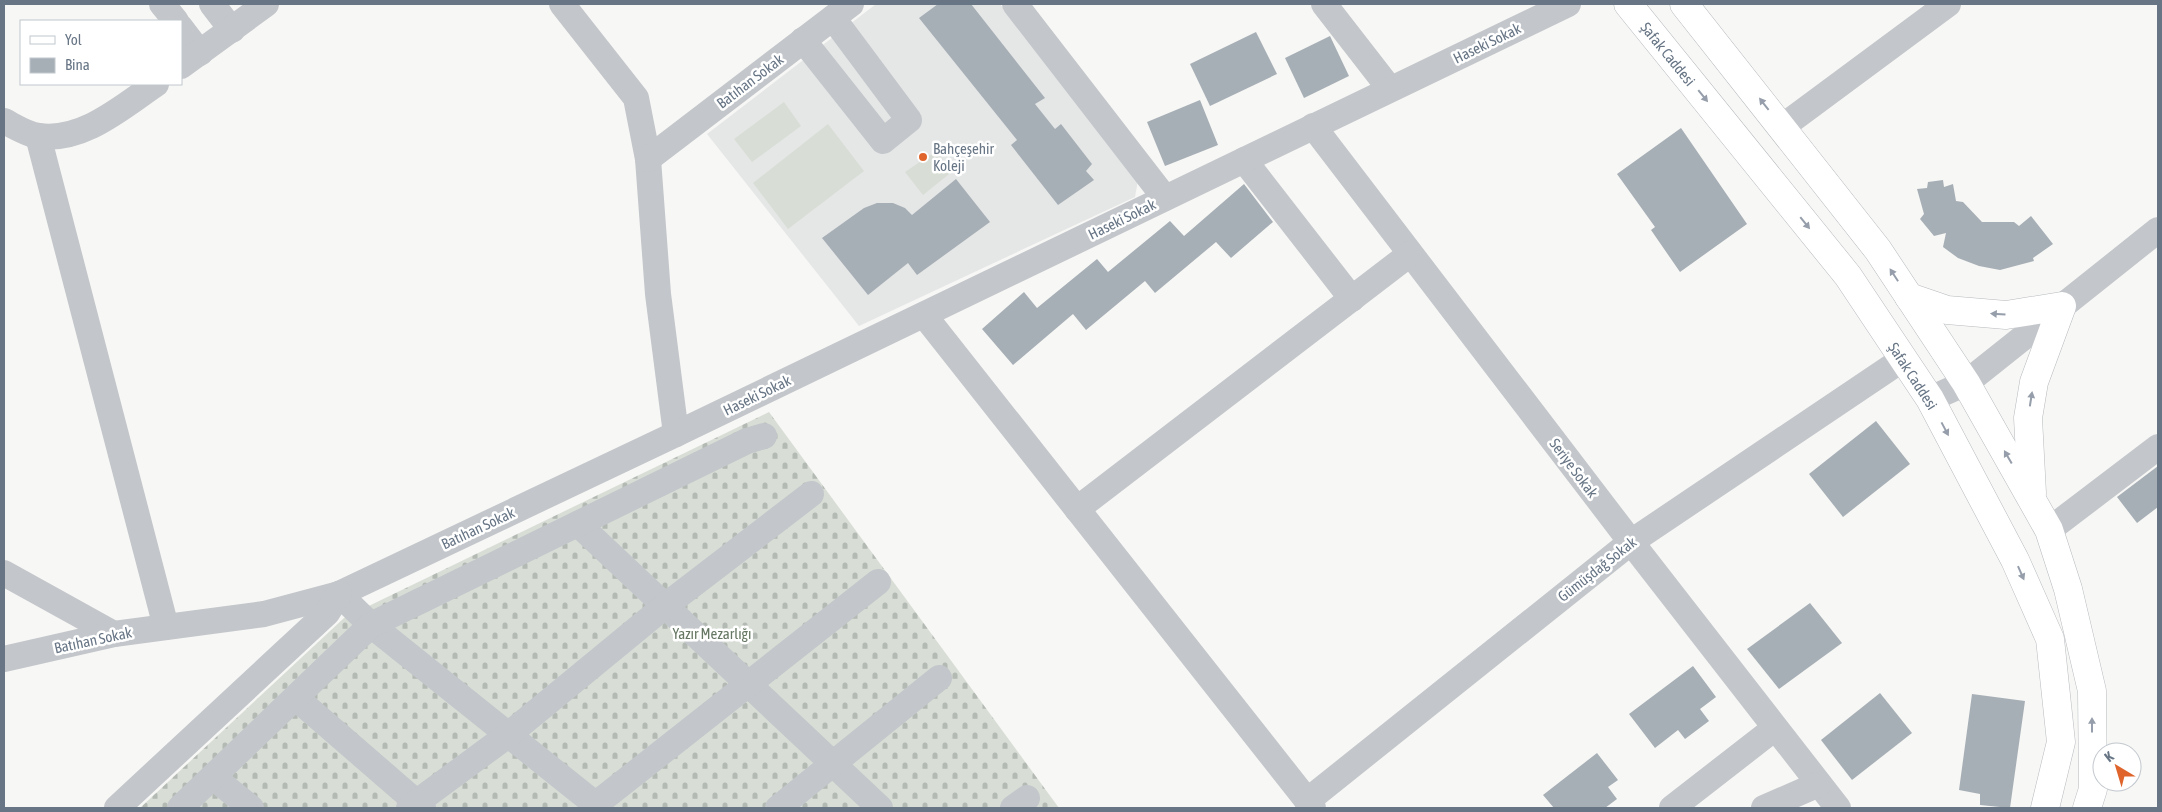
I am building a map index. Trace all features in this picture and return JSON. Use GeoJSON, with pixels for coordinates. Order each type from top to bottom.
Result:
{"type":"FeatureCollection","features":[{"type":"Feature","properties":{"kind":"main road","name":"Şafak Caddesi"},"geometry":{"type":"LineString","coordinates":[[1628,4],[1848,276],[1930,399],[2015,560],[2050,639],[2061,742],[2045,808]]}},
{"type":"Feature","properties":{"kind":"main road"},"geometry":{"type":"LineString","coordinates":[[1684,4],[1878,250],[1966,383],[2050,530],[2068,589],[2092,691],[2093,789],[2087,808]]}},
{"type":"Feature","properties":{"kind":"main road"},"geometry":{"type":"LineString","coordinates":[[1909,297],[1947,310],[2006,315],[2062,306],[2034,382],[2028,418],[2032,499]]}},
{"type":"Feature","properties":{"kind":"street"},"geometry":{"type":"LineString","coordinates":[[162,4],[175,20]]}},
{"type":"Feature","properties":{"kind":"street"},"geometry":{"type":"LineString","coordinates":[[212,4],[232,30]]}},
{"type":"Feature","properties":{"kind":"street"},"geometry":{"type":"LineString","coordinates":[[182,31],[191,59],[266,4]]}},
{"type":"Feature","properties":{"kind":"street"},"geometry":{"type":"LineString","coordinates":[[562,4],[636,98],[648,159],[658,294],[676,434]]}},
{"type":"Feature","properties":{"kind":"street"},"geometry":{"type":"LineString","coordinates":[[1015,4],[1165,198]]}},
{"type":"Feature","properties":{"kind":"street"},"geometry":{"type":"LineString","coordinates":[[1324,4],[1390,89]]}},
{"type":"Feature","properties":{"kind":"street","name":"Haseki Sokak"},"geometry":{"type":"LineString","coordinates":[[676,434],[1568,4]]}},
{"type":"Feature","properties":{"kind":"street"},"geometry":{"type":"LineString","coordinates":[[1782,127],[1948,4]]}},
{"type":"Feature","properties":{"kind":"street"},"geometry":{"type":"LineString","coordinates":[[803,40],[883,141],[910,120],[841,9]]}},
{"type":"Feature","properties":{"kind":"street","name":"Batıhan Sokak"},"geometry":{"type":"LineString","coordinates":[[648,159],[841,9]]}},
{"type":"Feature","properties":{"kind":"street"},"geometry":{"type":"LineString","coordinates":[[4,121],[38,136],[68,135],[106,118],[155,85]]}},
{"type":"Feature","properties":{"kind":"street","name":"Seriye Sokak"},"geometry":{"type":"LineString","coordinates":[[1313,126],[1631,542],[1838,808]]}},
{"type":"Feature","properties":{"kind":"street"},"geometry":{"type":"LineString","coordinates":[[38,136],[166,627]]}},
{"type":"Feature","properties":{"kind":"street"},"geometry":{"type":"LineString","coordinates":[[1244,160],[1352,299]]}},
{"type":"Feature","properties":{"kind":"street"},"geometry":{"type":"LineString","coordinates":[[1930,399],[1966,383],[2158,230]]}},
{"type":"Feature","properties":{"kind":"street"},"geometry":{"type":"LineString","coordinates":[[1077,508],[1410,254]]}},
{"type":"Feature","properties":{"kind":"street"},"geometry":{"type":"LineString","coordinates":[[924,314],[1310,805]]}},
{"type":"Feature","properties":{"kind":"street","name":"Gümüşdağ Sokak"},"geometry":{"type":"LineString","coordinates":[[1310,805],[1631,542],[1903,359]]}},
{"type":"Feature","properties":{"kind":"street","name":"Batıhan Sokak"},"geometry":{"type":"LineString","coordinates":[[4,659],[114,634],[264,614],[339,594],[676,434]]}},
{"type":"Feature","properties":{"kind":"street"},"geometry":{"type":"LineString","coordinates":[[180,808],[372,625],[747,441],[764,436]]}},
{"type":"Feature","properties":{"kind":"street"},"geometry":{"type":"LineString","coordinates":[[2050,530],[2158,447]]}},
{"type":"Feature","properties":{"kind":"street"},"geometry":{"type":"LineString","coordinates":[[296,698],[416,806],[508,735],[665,606],[811,494]]}},
{"type":"Feature","properties":{"kind":"street"},"geometry":{"type":"LineString","coordinates":[[578,524],[880,808]]}},
{"type":"Feature","properties":{"kind":"street"},"geometry":{"type":"LineString","coordinates":[[4,574],[114,634]]}},
{"type":"Feature","properties":{"kind":"street"},"geometry":{"type":"LineString","coordinates":[[117,808],[327,613],[339,594],[372,625],[595,807],[878,582]]}},
{"type":"Feature","properties":{"kind":"street"},"geometry":{"type":"LineString","coordinates":[[778,808],[939,678]]}},
{"type":"Feature","properties":{"kind":"street"},"geometry":{"type":"LineString","coordinates":[[1672,808],[1775,728]]}},
{"type":"Feature","properties":{"kind":"street"},"geometry":{"type":"LineString","coordinates":[[212,777],[251,808]]}},
{"type":"Feature","properties":{"kind":"street"},"geometry":{"type":"LineString","coordinates":[[1764,808],[1819,784]]}},
{"type":"Feature","properties":{"kind":"shaded area","name":"Bahçeşehir Koleji"},"geometry":{"type":"Polygon","coordinates":[[[876,4],[1000,4],[1138,180],[1135,197],[859,326],[707,134],[876,4]]]}},
{"type":"Feature","properties":{"kind":"green space"},"geometry":{"type":"Polygon","coordinates":[[[784,102],[801,126],[752,162],[734,139],[784,102]]]}},
{"type":"Feature","properties":{"kind":"green space"},"geometry":{"type":"Polygon","coordinates":[[[828,124],[864,171],[788,229],[753,183],[828,124]]]}},
{"type":"Feature","properties":{"kind":"green space"},"geometry":{"type":"Polygon","coordinates":[[[937,154],[954,170],[923,195],[905,172],[930,155],[937,154]]]}},
{"type":"Feature","properties":{"kind":"green space","name":"Yazır Mezarlığı"},"geometry":{"type":"Polygon","coordinates":[[[769,412],[1059,808],[140,808],[344,618],[769,412]]]}},
{"type":"Feature","properties":{"kind":"building"},"geometry":{"type":"Polygon","coordinates":[[[938,4],[971,4],[1045,98],[1035,104],[1055,129],[1061,124],[1092,164],[1086,171],[1094,180],[1058,205],[1011,145],[1017,140],[919,18],[938,4]]]}},
{"type":"Feature","properties":{"kind":"building"},"geometry":{"type":"Polygon","coordinates":[[[1256,32],[1277,74],[1210,106],[1190,64],[1256,32]]]}},
{"type":"Feature","properties":{"kind":"building"},"geometry":{"type":"Polygon","coordinates":[[[1330,36],[1349,76],[1304,98],[1285,58],[1330,36]]]}},
{"type":"Feature","properties":{"kind":"building"},"geometry":{"type":"Polygon","coordinates":[[[1200,100],[1218,145],[1165,166],[1147,122],[1200,100]]]}},
{"type":"Feature","properties":{"kind":"building"},"geometry":{"type":"Polygon","coordinates":[[[1681,128],[1747,224],[1680,272],[1651,230],[1655,227],[1617,174],[1681,128]]]}},
{"type":"Feature","properties":{"kind":"building"},"geometry":{"type":"Polygon","coordinates":[[[956,179],[990,222],[917,275],[908,263],[868,295],[822,238],[864,208],[877,203],[893,203],[905,208],[912,215],[956,179]]]}},
{"type":"Feature","properties":{"kind":"building"},"geometry":{"type":"Polygon","coordinates":[[[1943,180],[1944,187],[1953,184],[1956,201],[1963,202],[1982,222],[2014,222],[2019,226],[2031,216],[2053,244],[2033,258],[2034,261],[2000,270],[1979,266],[1958,258],[1943,247],[1946,233],[1934,236],[1920,219],[1924,214],[1917,189],[1927,188],[1928,182],[1943,180]]]}},
{"type":"Feature","properties":{"kind":"building"},"geometry":{"type":"Polygon","coordinates":[[[1244,184],[1273,222],[1231,258],[1216,242],[1155,293],[1145,281],[1086,330],[1073,314],[1013,365],[982,329],[1024,292],[1037,308],[1097,259],[1108,272],[1170,221],[1184,236],[1244,184]]]}},
{"type":"Feature","properties":{"kind":"building"},"geometry":{"type":"Polygon","coordinates":[[[1876,421],[1910,464],[1843,517],[1809,474],[1876,421]]]}},
{"type":"Feature","properties":{"kind":"building"},"geometry":{"type":"Polygon","coordinates":[[[2158,466],[2158,507],[2137,523],[2117,497],[2158,466]]]}},
{"type":"Feature","properties":{"kind":"building"},"geometry":{"type":"Polygon","coordinates":[[[1810,603],[1842,643],[1779,689],[1747,649],[1810,603]]]}},
{"type":"Feature","properties":{"kind":"building"},"geometry":{"type":"Polygon","coordinates":[[[1693,666],[1716,697],[1700,709],[1709,721],[1685,739],[1678,730],[1655,748],[1629,714],[1693,666]]]}},
{"type":"Feature","properties":{"kind":"building"},"geometry":{"type":"Polygon","coordinates":[[[1880,693],[1912,733],[1852,780],[1821,740],[1880,693]]]}},
{"type":"Feature","properties":{"kind":"building"},"geometry":{"type":"Polygon","coordinates":[[[1972,694],[2025,701],[2010,808],[1980,805],[1980,794],[1959,790],[1972,694]]]}},
{"type":"Feature","properties":{"kind":"building"},"geometry":{"type":"Polygon","coordinates":[[[1597,753],[1618,780],[1608,787],[1617,799],[1605,808],[1554,808],[1543,795],[1597,753]]]}},
{"type":"Feature","properties":{"kind":"place","name":"Bahçeşehir Koleji"},"geometry":{"type":"Point","coordinates":[923,157]}}]}
